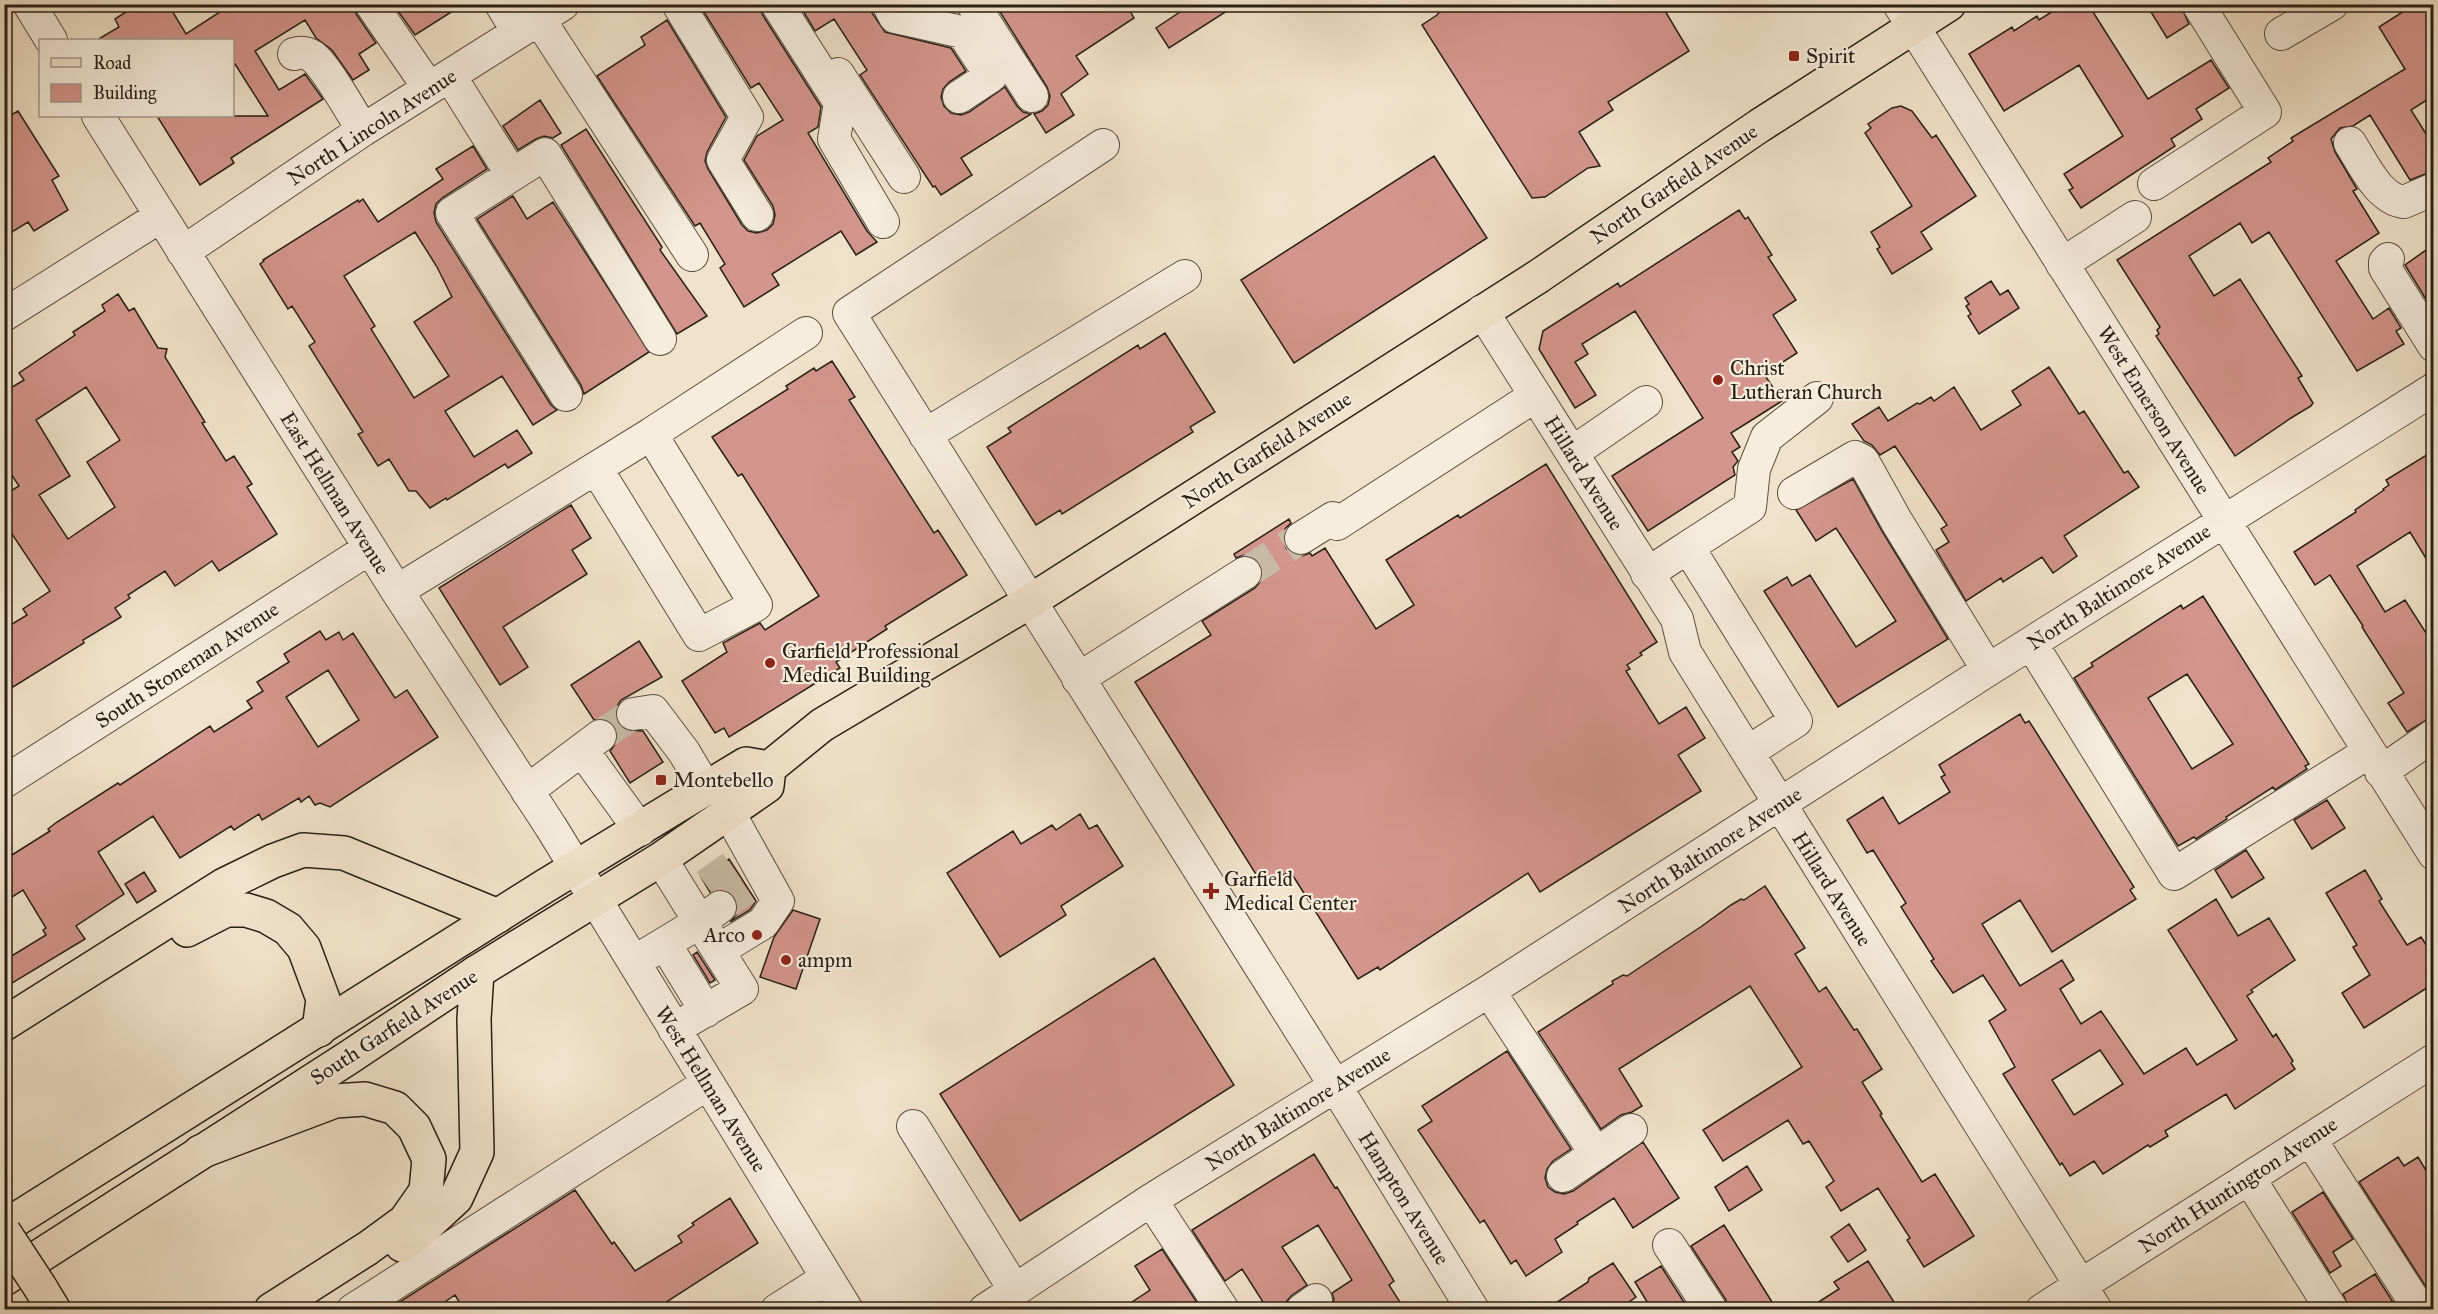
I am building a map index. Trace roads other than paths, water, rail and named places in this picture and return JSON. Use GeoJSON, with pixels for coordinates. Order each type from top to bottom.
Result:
{"type":"FeatureCollection","features":[{"type":"Feature","properties":{"kind":"main road","name":"North Garfield Avenue"},"geometry":{"type":"LineString","coordinates":[[769,768],[822,725],[1029,602],[1539,276],[1759,126],[1906,16],[1949,4]]}},
{"type":"Feature","properties":{"kind":"main road"},"geometry":{"type":"LineString","coordinates":[[576,868],[746,764],[769,768]]}},
{"type":"Feature","properties":{"kind":"main road","name":"South Garfield Avenue"},"geometry":{"type":"LineString","coordinates":[[4,1279],[348,1058],[477,972],[661,859],[767,786],[769,768]]}},
{"type":"Feature","properties":{"kind":"main road"},"geometry":{"type":"LineString","coordinates":[[4,1024],[224,885],[273,861],[303,850],[344,853],[498,916]]}},
{"type":"Feature","properties":{"kind":"main road","name":"South Garfield Avenue"},"geometry":{"type":"LineString","coordinates":[[4,1230],[576,868]]}},
{"type":"Feature","properties":{"kind":"main road"},"geometry":{"type":"LineString","coordinates":[[4,1043],[183,933],[226,910],[246,910],[266,916],[288,929],[304,948],[323,999],[319,1030]]}},
{"type":"Feature","properties":{"kind":"main road"},"geometry":{"type":"LineString","coordinates":[[303,1310],[414,1237],[456,1198],[477,1152],[474,1019],[477,972]]}},
{"type":"Feature","properties":{"kind":"main road"},"geometry":{"type":"LineString","coordinates":[[200,1152],[335,1101],[365,1099],[395,1107],[414,1127],[429,1159],[426,1191],[405,1221],[368,1248],[271,1310]]}},
{"type":"Feature","properties":{"kind":"main road"},"geometry":{"type":"LineString","coordinates":[[4,1230],[51,1304]]}},
{"type":"Feature","properties":{"kind":"street"},"geometry":{"type":"LineString","coordinates":[[29,4],[50,39]]}},
{"type":"Feature","properties":{"kind":"street"},"geometry":{"type":"LineString","coordinates":[[371,4],[439,82],[512,175]]}},
{"type":"Feature","properties":{"kind":"street"},"geometry":{"type":"LineString","coordinates":[[501,4],[540,19],[692,255]]}},
{"type":"Feature","properties":{"kind":"street"},"geometry":{"type":"LineString","coordinates":[[678,4],[747,117],[723,160],[757,215]]}},
{"type":"Feature","properties":{"kind":"street"},"geometry":{"type":"LineString","coordinates":[[777,4],[840,104],[834,139],[883,222]]}},
{"type":"Feature","properties":{"kind":"street"},"geometry":{"type":"LineString","coordinates":[[793,4],[904,177]]}},
{"type":"Feature","properties":{"kind":"street"},"geometry":{"type":"LineString","coordinates":[[888,4],[896,17],[962,32],[991,76],[959,97]]}},
{"type":"Feature","properties":{"kind":"street"},"geometry":{"type":"LineString","coordinates":[[973,4],[1032,96]]}},
{"type":"Feature","properties":{"kind":"street"},"geometry":{"type":"LineString","coordinates":[[2154,184],[2265,112],[2198,4]]}},
{"type":"Feature","properties":{"kind":"street"},"geometry":{"type":"LineString","coordinates":[[2281,34],[2332,4]]}},
{"type":"Feature","properties":{"kind":"street","name":"West Emerson Avenue"},"geometry":{"type":"LineString","coordinates":[[1906,16],[2433,854]]}},
{"type":"Feature","properties":{"kind":"street","name":"North Lincoln Avenue"},"geometry":{"type":"LineString","coordinates":[[183,252],[363,130],[540,19]]}},
{"type":"Feature","properties":{"kind":"street"},"geometry":{"type":"LineString","coordinates":[[294,54],[300,52],[312,56],[323,68],[363,130]]}},
{"type":"Feature","properties":{"kind":"street","name":"East Hellman Avenue"},"geometry":{"type":"LineString","coordinates":[[99,117],[397,591],[576,868]]}},
{"type":"Feature","properties":{"kind":"street"},"geometry":{"type":"LineString","coordinates":[[2350,143],[2380,188],[2392,199],[2404,202],[2433,189]]}},
{"type":"Feature","properties":{"kind":"street"},"geometry":{"type":"LineString","coordinates":[[1103,145],[849,313],[1335,1087]]}},
{"type":"Feature","properties":{"kind":"street"},"geometry":{"type":"LineString","coordinates":[[566,395],[452,213],[545,154],[660,339]]}},
{"type":"Feature","properties":{"kind":"street"},"geometry":{"type":"LineString","coordinates":[[4,315],[161,216]]}},
{"type":"Feature","properties":{"kind":"street"},"geometry":{"type":"LineString","coordinates":[[2062,264],[2135,217]]}},
{"type":"Feature","properties":{"kind":"street"},"geometry":{"type":"LineString","coordinates":[[2388,259],[2385,262],[2385,268],[2433,346]]}},
{"type":"Feature","properties":{"kind":"street"},"geometry":{"type":"LineString","coordinates":[[925,435],[1185,276]]}},
{"type":"Feature","properties":{"kind":"street","name":"Hillard Avenue"},"geometry":{"type":"LineString","coordinates":[[1482,311],[1677,619],[1685,652],[2088,1297]]}},
{"type":"Feature","properties":{"kind":"street"},"geometry":{"type":"LineString","coordinates":[[397,591],[651,434],[806,333]]}},
{"type":"Feature","properties":{"kind":"street","name":"North Baltimore Avenue"},"geometry":{"type":"LineString","coordinates":[[985,1310],[1151,1200],[1489,991],[1988,670],[2433,388]]}},
{"type":"Feature","properties":{"kind":"street"},"geometry":{"type":"LineString","coordinates":[[1300,538],[1335,521],[1535,396]]}},
{"type":"Feature","properties":{"kind":"street"},"geometry":{"type":"LineString","coordinates":[[1647,574],[1750,507],[1754,469],[1767,437],[1818,398]]}},
{"type":"Feature","properties":{"kind":"street"},"geometry":{"type":"LineString","coordinates":[[1572,453],[1647,402]]}},
{"type":"Feature","properties":{"kind":"street"},"geometry":{"type":"LineString","coordinates":[[596,468],[699,635],[756,605],[651,434]]}},
{"type":"Feature","properties":{"kind":"street"},"geometry":{"type":"LineString","coordinates":[[1794,493],[1855,457],[1863,461],[1897,522],[1988,670]]}},
{"type":"Feature","properties":{"kind":"street"},"geometry":{"type":"LineString","coordinates":[[1688,547],[1796,721],[1748,752]]}},
{"type":"Feature","properties":{"kind":"street","name":"South Stoneman Avenue"},"geometry":{"type":"LineString","coordinates":[[4,782],[370,548]]}},
{"type":"Feature","properties":{"kind":"street"},"geometry":{"type":"LineString","coordinates":[[1078,679],[1245,573]]}},
{"type":"Feature","properties":{"kind":"street"},"geometry":{"type":"LineString","coordinates":[[2031,643],[2174,874],[2375,762],[2433,735]]}},
{"type":"Feature","properties":{"kind":"street"},"geometry":{"type":"LineString","coordinates":[[633,714],[653,711],[684,752],[706,789]]}},
{"type":"Feature","properties":{"kind":"street"},"geometry":{"type":"LineString","coordinates":[[527,791],[591,743],[640,830]]}},
{"type":"Feature","properties":{"kind":"street"},"geometry":{"type":"LineString","coordinates":[[719,950],[763,923],[778,901],[749,871],[729,813]]}},
{"type":"Feature","properties":{"kind":"street"},"geometry":{"type":"LineString","coordinates":[[661,859],[703,903],[719,950],[742,989],[674,1029]]}},
{"type":"Feature","properties":{"kind":"street","name":"West Hellman Avenue"},"geometry":{"type":"LineString","coordinates":[[576,868],[847,1310]]}},
{"type":"Feature","properties":{"kind":"street"},"geometry":{"type":"LineString","coordinates":[[633,963],[664,944],[703,903]]}},
{"type":"Feature","properties":{"kind":"street"},"geometry":{"type":"LineString","coordinates":[[664,944],[706,1011]]}},
{"type":"Feature","properties":{"kind":"street"},"geometry":{"type":"LineString","coordinates":[[1489,991],[1596,1154]]}},
{"type":"Feature","properties":{"kind":"street","name":"North Huntington Avenue"},"geometry":{"type":"LineString","coordinates":[[2042,1310],[2088,1297],[2249,1178],[2433,1060]]}},
{"type":"Feature","properties":{"kind":"street"},"geometry":{"type":"LineString","coordinates":[[353,1310],[707,1084]]}},
{"type":"Feature","properties":{"kind":"street","name":"Hampton Avenue"},"geometry":{"type":"LineString","coordinates":[[1335,1087],[1473,1310]]}},
{"type":"Feature","properties":{"kind":"street"},"geometry":{"type":"LineString","coordinates":[[913,1126],[1014,1289]]}},
{"type":"Feature","properties":{"kind":"street"},"geometry":{"type":"LineString","coordinates":[[1563,1176],[1631,1130]]}},
{"type":"Feature","properties":{"kind":"street"},"geometry":{"type":"LineString","coordinates":[[2310,1139],[2420,1310]]}},
{"type":"Feature","properties":{"kind":"street"},"geometry":{"type":"LineString","coordinates":[[2249,1178],[2332,1310]]}},
{"type":"Feature","properties":{"kind":"street"},"geometry":{"type":"LineString","coordinates":[[1151,1200],[1223,1310]]}},
{"type":"Feature","properties":{"kind":"street"},"geometry":{"type":"LineString","coordinates":[[1670,1245],[1711,1310]]}},
{"type":"Feature","properties":{"kind":"street"},"geometry":{"type":"LineString","coordinates":[[777,1310],[827,1278]]}},
{"type":"Feature","properties":{"kind":"tunnel"},"geometry":{"type":"LineString","coordinates":[[1245,573],[1301,538]]}},
{"type":"Feature","properties":{"kind":"tunnel"},"geometry":{"type":"LineString","coordinates":[[600,736],[633,714]]}},
{"type":"Feature","properties":{"kind":"tunnel"},"geometry":{"type":"LineString","coordinates":[[706,885],[733,866]]}},
{"type":"Feature","properties":{"kind":"tunnel"},"geometry":{"type":"LineString","coordinates":[[720,907],[747,888]]}},
{"type":"Feature","properties":{"kind":"place","name":"Spirit"},"geometry":{"type":"Point","coordinates":[1794,56]}},
{"type":"Feature","properties":{"kind":"place","name":"Christ Lutheran Church"},"geometry":{"type":"Point","coordinates":[1718,380]}},
{"type":"Feature","properties":{"kind":"place","name":"Garfield Professional Medical Building"},"geometry":{"type":"Point","coordinates":[770,663]}},
{"type":"Feature","properties":{"kind":"place","name":"Montebello"},"geometry":{"type":"Point","coordinates":[661,780]}},
{"type":"Feature","properties":{"kind":"place","name":"Garfield Medical Center"},"geometry":{"type":"Point","coordinates":[1211,891]}},
{"type":"Feature","properties":{"kind":"place","name":"Arco"},"geometry":{"type":"Point","coordinates":[757,935]}},
{"type":"Feature","properties":{"kind":"place","name":"ampm"},"geometry":{"type":"Point","coordinates":[786,960]}}]}
